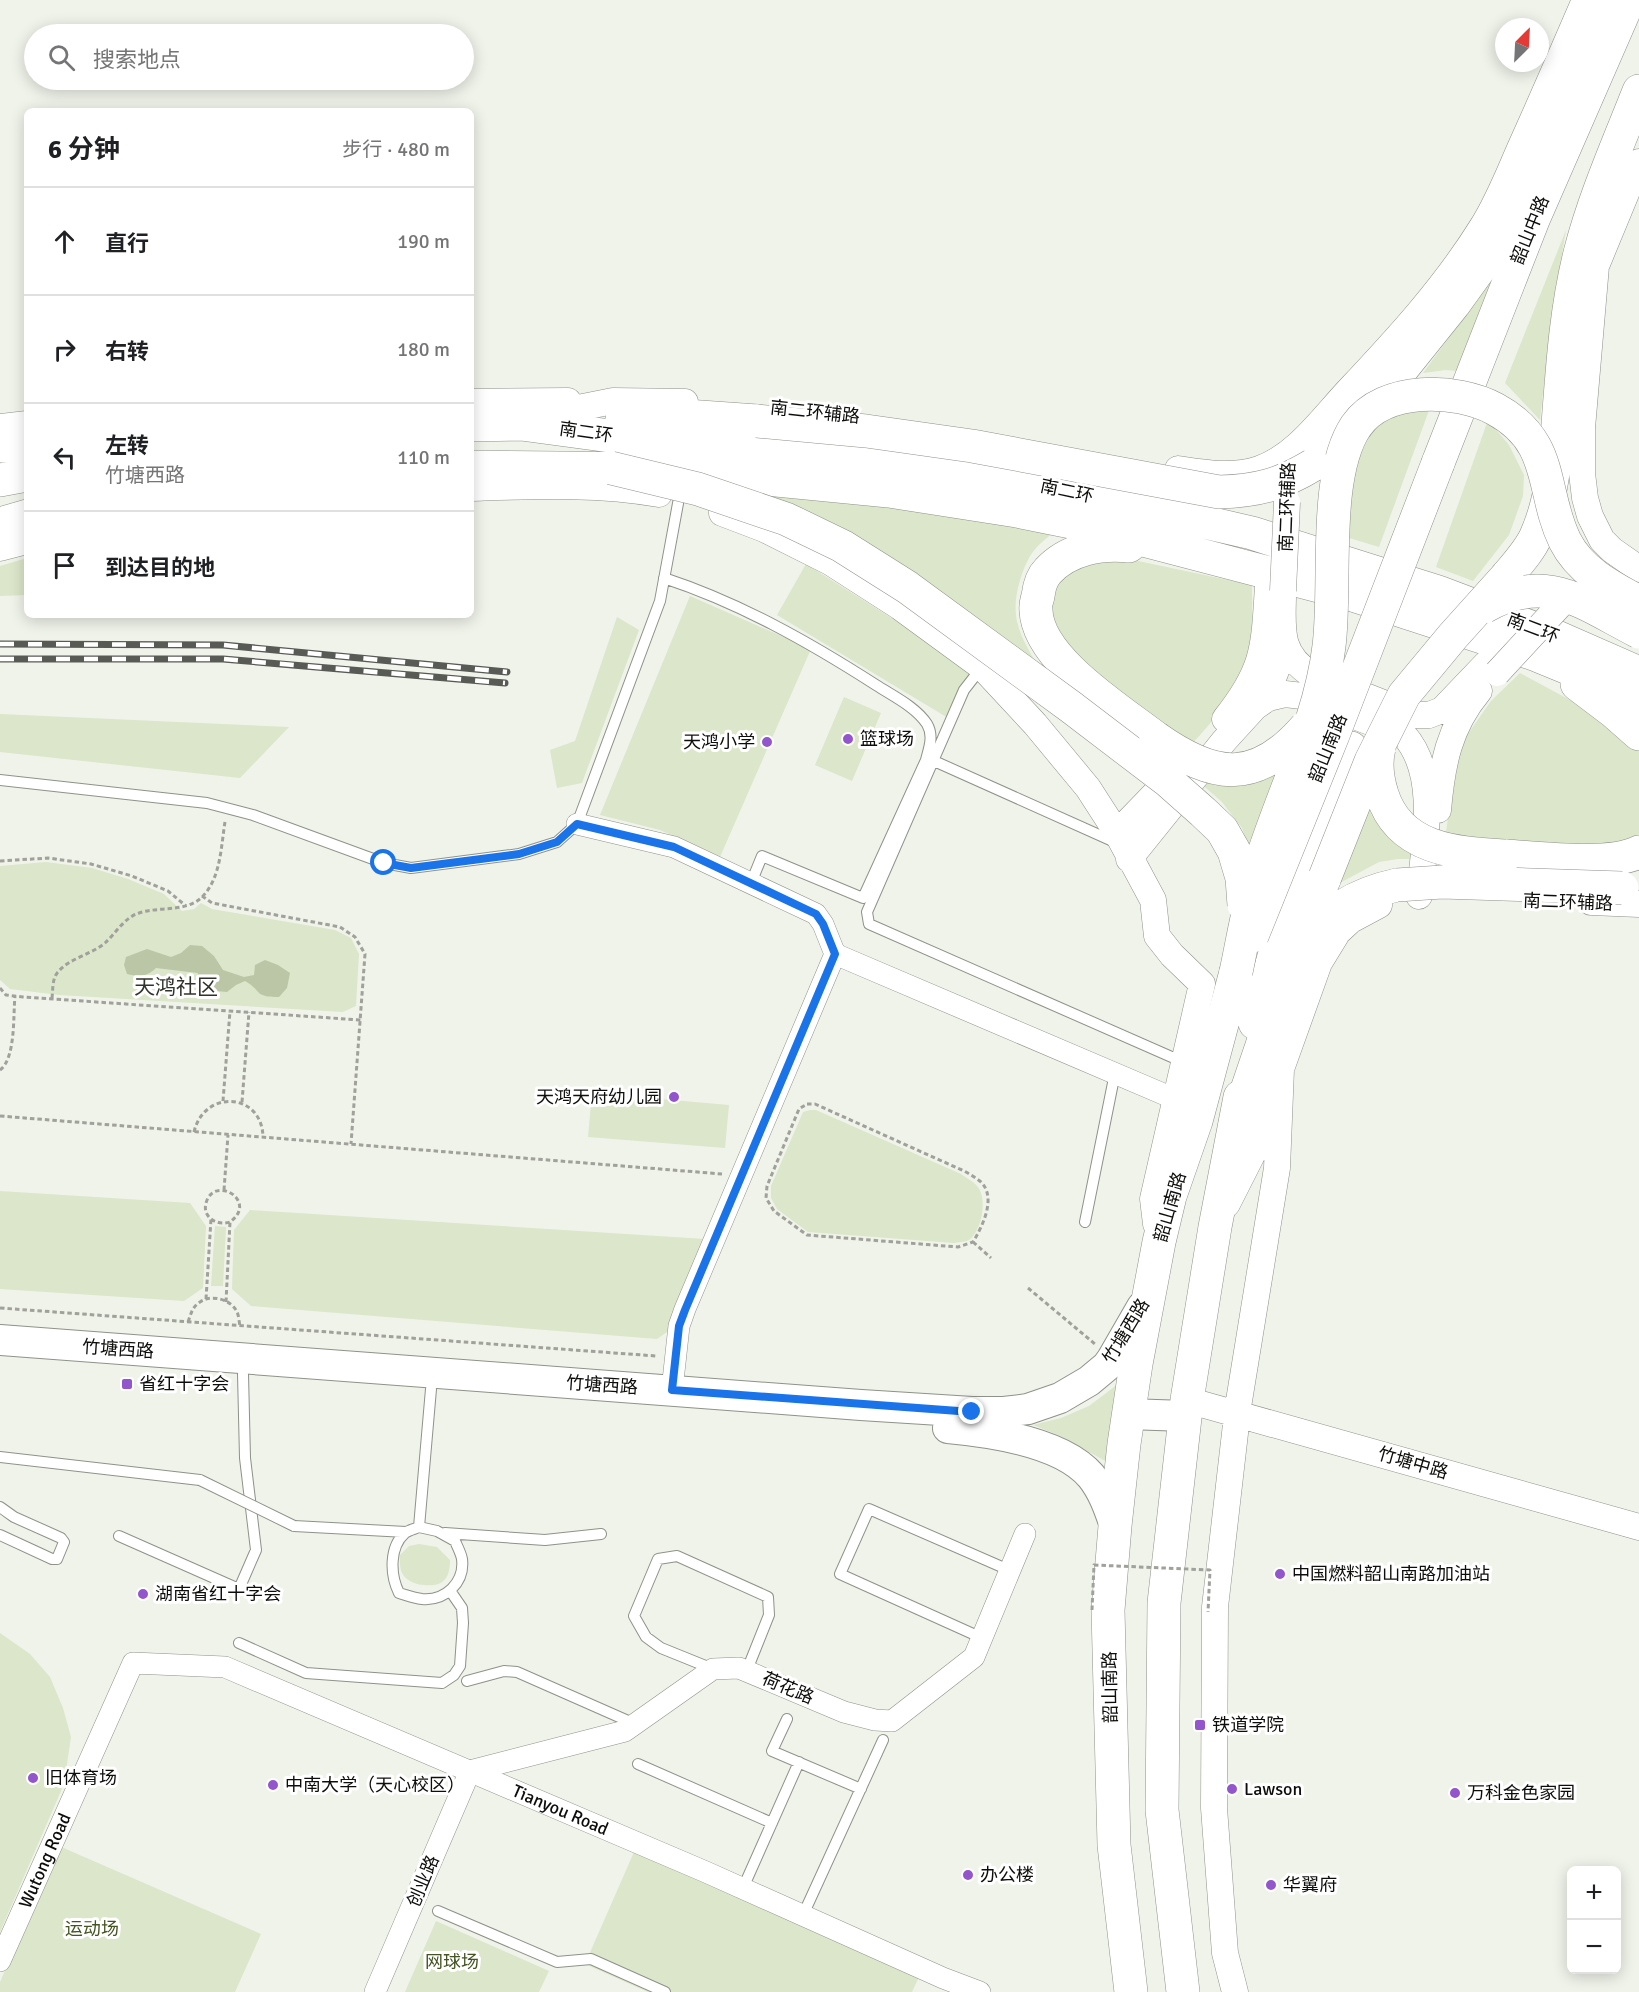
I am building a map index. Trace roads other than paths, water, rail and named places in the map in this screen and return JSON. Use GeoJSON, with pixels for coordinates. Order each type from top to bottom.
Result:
{"type":"FeatureCollection","features":[{"type":"Feature","properties":{"kind":"main road"},"geometry":{"type":"LineString","coordinates":[[1236,972],[1255,882],[1308,697],[1324,675],[1329,646],[1335,499],[1338,471],[1345,448],[1357,425],[1454,304],[1508,225],[1607,0]]}},
{"type":"Feature","properties":{"kind":"main road","name":"韶山中路"},"geometry":{"type":"LineString","coordinates":[[1447,467],[1533,220],[1629,0]]}},
{"type":"Feature","properties":{"kind":"main road","name":"韶山中路"},"geometry":{"type":"LineString","coordinates":[[1447,467],[1510,330],[1639,32]]}},
{"type":"Feature","properties":{"kind":"main road"},"geometry":{"type":"LineString","coordinates":[[1234,1125],[1288,969],[1357,792],[1400,729],[1404,695],[1485,647],[1508,576],[1535,538],[1542,522],[1550,489],[1571,299],[1580,252],[1639,91]]}},
{"type":"Feature","properties":{"kind":"main road"},"geometry":{"type":"LineString","coordinates":[[521,424],[686,416],[866,431],[972,446],[1219,492],[1248,491],[1274,485],[1293,477],[1313,465],[1376,408],[1397,399],[1424,394],[1449,394],[1474,399],[1496,409],[1518,424],[1535,446],[1544,466],[1566,541],[1577,559],[1594,576],[1639,602]]}},
{"type":"Feature","properties":{"kind":"main road","name":"南二环"},"geometry":{"type":"LineString","coordinates":[[474,425],[521,424],[625,438],[851,455],[967,471],[1091,496],[1252,533],[1427,589],[1557,637],[1639,673]]}},
{"type":"Feature","properties":{"kind":"main road"},"geometry":{"type":"LineString","coordinates":[[0,446],[24,443]]}},
{"type":"Feature","properties":{"kind":"main road","name":"南二环"},"geometry":{"type":"LineString","coordinates":[[474,467],[661,469],[889,491],[1017,511],[1086,525],[1353,595],[1485,647],[1534,654],[1639,697]]}},
{"type":"Feature","properties":{"kind":"main road","name":"韶山南路"},"geometry":{"type":"LineString","coordinates":[[1183,1992],[1162,1799],[1164,1603],[1186,1408],[1215,1227],[1256,1019],[1279,939],[1351,748],[1447,467]]}},
{"type":"Feature","properties":{"kind":"main road","name":"韶山南路"},"geometry":{"type":"LineString","coordinates":[[1131,1992],[1114,1845],[1108,1610],[1128,1414],[1186,1110],[1236,972],[1447,467]]}},
{"type":"Feature","properties":{"kind":"main road"},"geometry":{"type":"LineString","coordinates":[[611,468],[656,478],[743,503],[786,519],[842,546],[907,587],[1168,781],[1222,830],[1234,851],[1242,878],[1244,902],[1236,972]]}},
{"type":"Feature","properties":{"kind":"main road"},"geometry":{"type":"LineString","coordinates":[[0,480],[24,476]]}},
{"type":"Feature","properties":{"kind":"main road"},"geometry":{"type":"LineString","coordinates":[[0,522],[24,516]]}},
{"type":"Feature","properties":{"kind":"main road"},"geometry":{"type":"LineString","coordinates":[[1179,549],[1121,545],[1098,546],[1073,553],[1057,561],[1045,574],[1035,610],[1040,630],[1052,650],[1072,672],[1156,738],[1200,764],[1238,770],[1254,767],[1275,756],[1296,739],[1308,697]]}},
{"type":"Feature","properties":{"kind":"main road"},"geometry":{"type":"LineString","coordinates":[[1485,647],[1499,598],[1518,592],[1541,590],[1565,594],[1639,632]]}},
{"type":"Feature","properties":{"kind":"main road"},"geometry":{"type":"LineString","coordinates":[[1485,647],[1535,660],[1573,681],[1639,734]]}},
{"type":"Feature","properties":{"kind":"main road"},"geometry":{"type":"LineString","coordinates":[[1400,729],[1378,754],[1377,774],[1383,798],[1392,817],[1427,844],[1446,850],[1505,856],[1608,859],[1631,856],[1639,852]]}},
{"type":"Feature","properties":{"kind":"main road"},"geometry":{"type":"LineString","coordinates":[[1288,969],[1308,938],[1327,917],[1351,900],[1374,890],[1415,893],[1442,882],[1633,894]]}},
{"type":"Feature","properties":{"kind":"main road","name":"竹塘西路"},"geometry":{"type":"LineString","coordinates":[[0,1340],[883,1407],[1004,1412],[1028,1409],[1060,1398],[1089,1381],[1107,1366],[1121,1347],[1150,1291]]}},
{"type":"Feature","properties":{"kind":"main road","name":"竹塘西路"},"geometry":{"type":"LineString","coordinates":[[0,1357],[962,1430],[1006,1436],[1036,1444],[1067,1458],[1090,1475],[1105,1497],[1115,1526]]}},
{"type":"Feature","properties":{"kind":"main road"},"geometry":{"type":"LineString","coordinates":[[1128,1414],[1186,1408]]}},
{"type":"Feature","properties":{"kind":"street"},"geometry":{"type":"LineString","coordinates":[[1281,457],[1317,426],[1422,310],[1471,244],[1509,174],[1585,0]]}},
{"type":"Feature","properties":{"kind":"street"},"geometry":{"type":"LineString","coordinates":[[1639,162],[1596,266],[1582,428],[1582,473],[1590,516],[1607,545],[1639,569]]}},
{"type":"Feature","properties":{"kind":"street","name":"南二环辅路"},"geometry":{"type":"LineString","coordinates":[[474,402],[613,401],[726,404],[826,412],[936,426],[1208,474],[1244,473],[1260,469],[1281,457]]}},
{"type":"Feature","properties":{"kind":"street","name":"南二环辅路"},"geometry":{"type":"LineString","coordinates":[[521,424],[568,410],[613,401]]}},
{"type":"Feature","properties":{"kind":"street"},"geometry":{"type":"LineString","coordinates":[[0,427],[24,424]]}},
{"type":"Feature","properties":{"kind":"street","name":"南二环辅路"},"geometry":{"type":"LineString","coordinates":[[1281,457],[1276,589],[1285,644],[1292,658],[1302,669],[1308,697]]}},
{"type":"Feature","properties":{"kind":"street"},"geometry":{"type":"LineString","coordinates":[[611,468],[764,529],[830,562],[900,607],[982,667],[1035,724],[1080,779],[1123,846],[1153,900],[1157,936],[1172,955],[1202,984],[1184,1062],[1186,1110],[1115,1073],[835,954]]}},
{"type":"Feature","properties":{"kind":"street"},"geometry":{"type":"LineString","coordinates":[[474,488],[559,486],[626,488],[682,498]]}},
{"type":"Feature","properties":{"kind":"street"},"geometry":{"type":"LineString","coordinates":[[0,548],[24,542]]}},
{"type":"Feature","properties":{"kind":"street"},"geometry":{"type":"LineString","coordinates":[[1415,893],[1439,791],[1442,738],[1455,698],[1485,647],[1553,603],[1607,545]]}},
{"type":"Feature","properties":{"kind":"street"},"geometry":{"type":"LineString","coordinates":[[1123,846],[1245,693],[1267,669],[1276,589]]}},
{"type":"Feature","properties":{"kind":"street"},"geometry":{"type":"LineString","coordinates":[[1255,707],[1282,630]]}},
{"type":"Feature","properties":{"kind":"street"},"geometry":{"type":"LineString","coordinates":[[1415,893],[1426,824],[1425,764],[1478,692],[1485,647]]}},
{"type":"Feature","properties":{"kind":"street"},"geometry":{"type":"LineString","coordinates":[[1267,669],[1308,697]]}},
{"type":"Feature","properties":{"kind":"street","name":"南二环辅路"},"geometry":{"type":"LineString","coordinates":[[1123,846],[1255,707],[1268,698],[1285,694],[1308,697],[1400,729],[1442,738]]}},
{"type":"Feature","properties":{"kind":"street"},"geometry":{"type":"LineString","coordinates":[[1425,781],[1421,761],[1414,745],[1400,729],[1442,710],[1455,698]]}},
{"type":"Feature","properties":{"kind":"street"},"geometry":{"type":"LineString","coordinates":[[577,824],[674,847],[816,914],[823,924],[835,954],[682,1318],[672,1390]]}},
{"type":"Feature","properties":{"kind":"street"},"geometry":{"type":"LineString","coordinates":[[1215,1227],[1259,1141],[1281,1069],[1319,963],[1338,932],[1352,920],[1372,907],[1415,893]]}},
{"type":"Feature","properties":{"kind":"street"},"geometry":{"type":"LineString","coordinates":[[1235,1992],[1225,1953],[1214,1808],[1215,1606],[1238,1415],[1277,1168],[1281,1069]]}},
{"type":"Feature","properties":{"kind":"street","name":"竹塘中路"},"geometry":{"type":"LineString","coordinates":[[1186,1408],[1238,1415],[1639,1527]]}},
{"type":"Feature","properties":{"kind":"street","name":"荷花路"},"geometry":{"type":"LineString","coordinates":[[713,1669],[747,1670],[844,1712],[875,1720],[892,1721],[974,1657],[1025,1534]]}},
{"type":"Feature","properties":{"kind":"street","name":"Tianyou Road"},"geometry":{"type":"LineString","coordinates":[[133,1663],[225,1667],[743,1888],[803,1915],[940,1985],[980,1992]]}},
{"type":"Feature","properties":{"kind":"street","name":"Wutong Road"},"geometry":{"type":"LineString","coordinates":[[0,1961],[133,1663]]}},
{"type":"Feature","properties":{"kind":"street"},"geometry":{"type":"LineString","coordinates":[[470,1771],[625,1731],[713,1669]]}},
{"type":"Feature","properties":{"kind":"street","name":"创业路"},"geometry":{"type":"LineString","coordinates":[[375,1992],[470,1771]]}},
{"type":"Feature","properties":{"kind":"lane"},"geometry":{"type":"LineString","coordinates":[[0,780],[207,803],[253,815],[384,863],[411,868],[519,854],[557,842],[577,824],[660,601],[682,498]]}},
{"type":"Feature","properties":{"kind":"lane"},"geometry":{"type":"LineString","coordinates":[[664,578],[760,617],[821,650],[913,709],[928,726],[931,742],[926,760],[863,898],[762,856],[751,883]]}},
{"type":"Feature","properties":{"kind":"lane"},"geometry":{"type":"LineString","coordinates":[[982,667],[964,690],[867,912],[869,924],[1184,1062]]}},
{"type":"Feature","properties":{"kind":"lane"},"geometry":{"type":"LineString","coordinates":[[934,761],[1123,846]]}},
{"type":"Feature","properties":{"kind":"lane"},"geometry":{"type":"LineString","coordinates":[[1084,1222],[1115,1073]]}},
{"type":"Feature","properties":{"kind":"lane"},"geometry":{"type":"LineString","coordinates":[[119,1536],[239,1589],[256,1550],[245,1458],[243,1374]]}},
{"type":"Feature","properties":{"kind":"lane"},"geometry":{"type":"LineString","coordinates":[[419,1527],[431,1389]]}},
{"type":"Feature","properties":{"kind":"lane"},"geometry":{"type":"LineString","coordinates":[[0,1457],[200,1480],[294,1526],[406,1532],[419,1527],[437,1530],[455,1541],[462,1558],[460,1576],[451,1592],[435,1599],[419,1599],[399,1593],[393,1581],[393,1564],[396,1545],[406,1532]]}},
{"type":"Feature","properties":{"kind":"lane"},"geometry":{"type":"LineString","coordinates":[[0,1507],[14,1517],[61,1538],[64,1542],[57,1559],[52,1559],[0,1535]]}},
{"type":"Feature","properties":{"kind":"lane"},"geometry":{"type":"LineString","coordinates":[[982,1638],[840,1574],[869,1509],[1002,1567]]}},
{"type":"Feature","properties":{"kind":"lane"},"geometry":{"type":"LineString","coordinates":[[442,1533],[545,1540],[601,1534]]}},
{"type":"Feature","properties":{"kind":"lane"},"geometry":{"type":"LineString","coordinates":[[713,1669],[661,1648],[646,1637],[634,1616],[658,1559],[677,1556],[768,1597],[769,1615],[747,1670]]}},
{"type":"Feature","properties":{"kind":"lane"},"geometry":{"type":"LineString","coordinates":[[239,1643],[306,1673],[442,1683],[454,1675],[460,1666],[462,1608],[451,1592]]}},
{"type":"Feature","properties":{"kind":"lane"},"geometry":{"type":"LineString","coordinates":[[466,1681],[504,1671],[517,1672],[636,1724]]}},
{"type":"Feature","properties":{"kind":"lane"},"geometry":{"type":"LineString","coordinates":[[787,1719],[772,1751],[861,1790]]}},
{"type":"Feature","properties":{"kind":"lane"},"geometry":{"type":"LineString","coordinates":[[803,1915],[883,1740]]}},
{"type":"Feature","properties":{"kind":"lane"},"geometry":{"type":"LineString","coordinates":[[743,1888],[799,1762]]}},
{"type":"Feature","properties":{"kind":"lane"},"geometry":{"type":"LineString","coordinates":[[638,1764],[772,1823]]}},
{"type":"Feature","properties":{"kind":"lane"},"geometry":{"type":"LineString","coordinates":[[438,1911],[557,1962],[591,1959],[665,1992]]}},
{"type":"Feature","properties":{"kind":"railway"},"geometry":{"type":"LineString","coordinates":[[0,644],[223,645],[507,672]]}},
{"type":"Feature","properties":{"kind":"railway"},"geometry":{"type":"LineString","coordinates":[[0,659],[223,659],[505,683]]}},
{"type":"Feature","properties":{"kind":"place","name":"篮球场"},"geometry":{"type":"Point","coordinates":[848,739]}},
{"type":"Feature","properties":{"kind":"place","name":"天鸿小学"},"geometry":{"type":"Point","coordinates":[767,742]}},
{"type":"Feature","properties":{"kind":"place","name":"天鸿天府幼儿园"},"geometry":{"type":"Point","coordinates":[674,1097]}},
{"type":"Feature","properties":{"kind":"place","name":"省红十字会"},"geometry":{"type":"Point","coordinates":[127,1384]}},
{"type":"Feature","properties":{"kind":"place","name":"中国燃料韶山南路加油站"},"geometry":{"type":"Point","coordinates":[1280,1574]}},
{"type":"Feature","properties":{"kind":"place","name":"湖南省红十字会"},"geometry":{"type":"Point","coordinates":[143,1594]}},
{"type":"Feature","properties":{"kind":"place","name":"铁道学院"},"geometry":{"type":"Point","coordinates":[1200,1725]}},
{"type":"Feature","properties":{"kind":"place","name":"旧体育场"},"geometry":{"type":"Point","coordinates":[33,1778]}},
{"type":"Feature","properties":{"kind":"place","name":"中南大学（天心校区）"},"geometry":{"type":"Point","coordinates":[273,1785]}},
{"type":"Feature","properties":{"kind":"place","name":"Lawson"},"geometry":{"type":"Point","coordinates":[1232,1789]}},
{"type":"Feature","properties":{"kind":"place","name":"万科金色家园"},"geometry":{"type":"Point","coordinates":[1455,1793]}},
{"type":"Feature","properties":{"kind":"place","name":"办公楼"},"geometry":{"type":"Point","coordinates":[968,1875]}},
{"type":"Feature","properties":{"kind":"place","name":"华翼府"},"geometry":{"type":"Point","coordinates":[1271,1885]}},
{"type":"Feature","properties":{"kind":"district","name":"天鸿社区"},"geometry":{"type":"Point","coordinates":[176,987]}},
{"type":"Feature","properties":{"kind":"park label","name":"运动场"},"geometry":{"type":"Point","coordinates":[92,1929]}},
{"type":"Feature","properties":{"kind":"park label","name":"网球场"},"geometry":{"type":"Point","coordinates":[452,1962]}}]}
